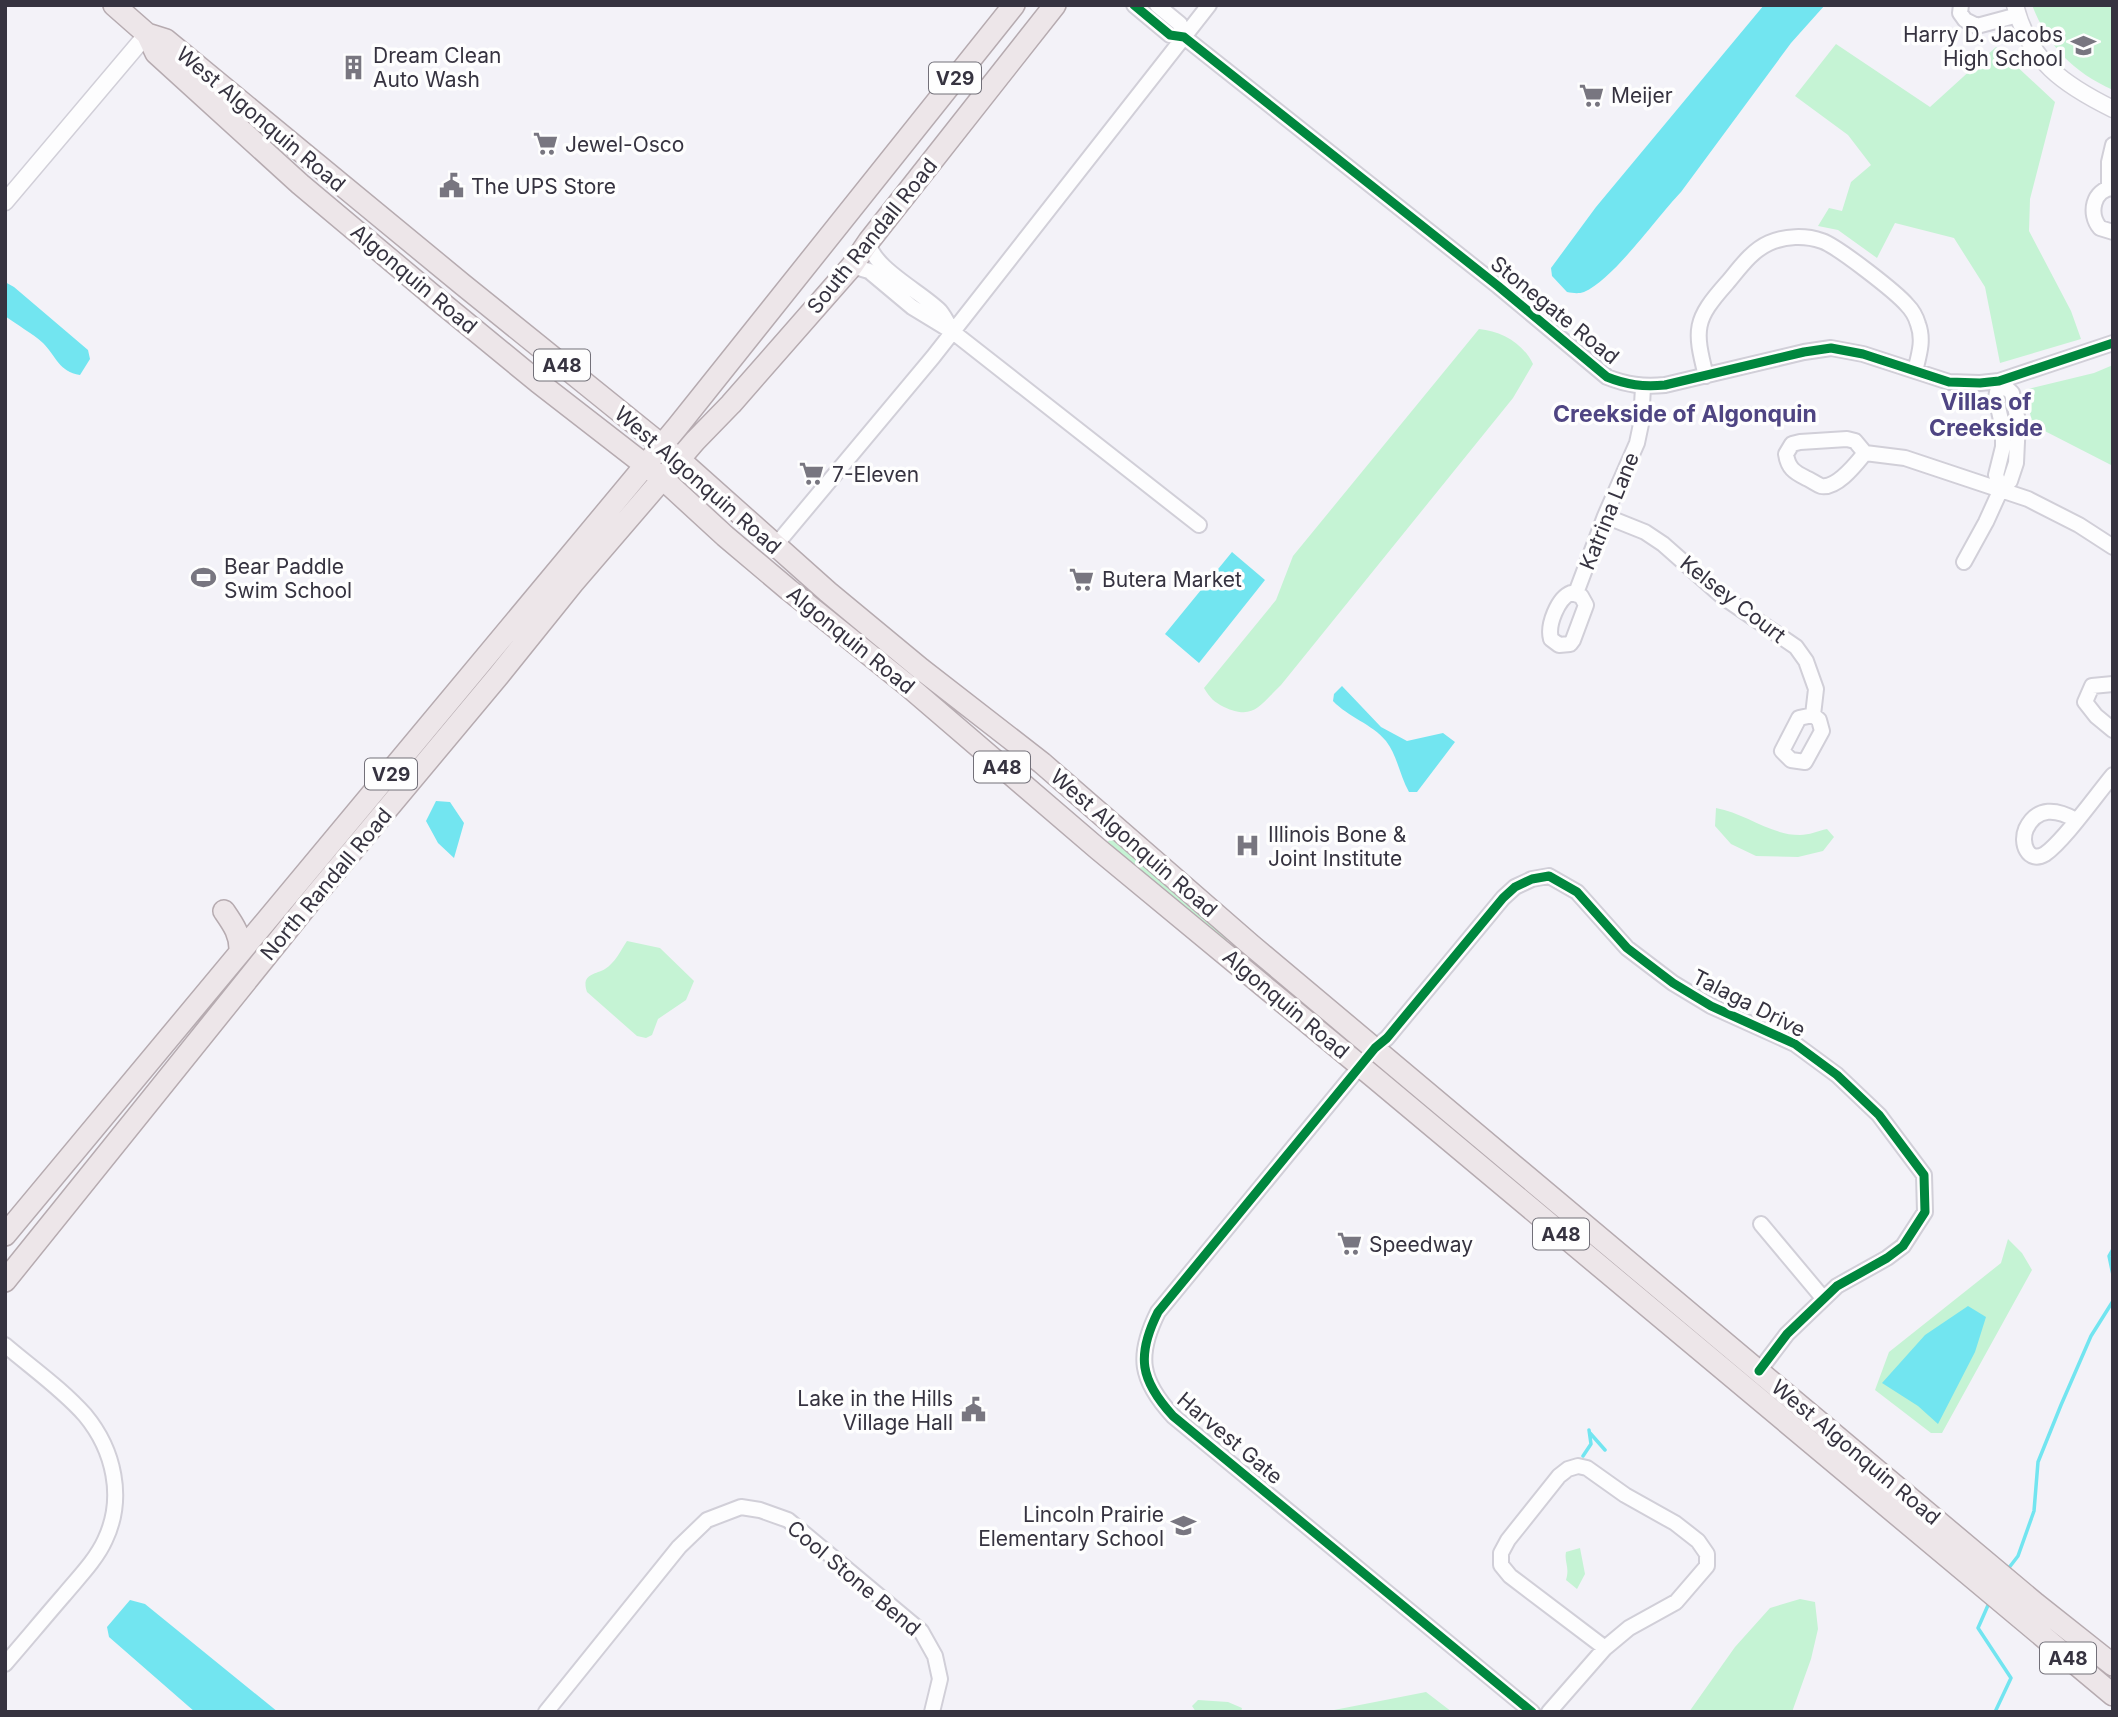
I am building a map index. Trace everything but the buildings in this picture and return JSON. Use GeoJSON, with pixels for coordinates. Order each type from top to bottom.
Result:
{"type":"FeatureCollection","features":[{"type":"Feature","properties":{"kind":"main road","name":"West Algonquin Road"},"geometry":{"type":"LineString","coordinates":[[114,5],[148,34],[166,40],[680,460],[775,546],[921,669],[1042,763],[1251,945],[2113,1665]]}},
{"type":"Feature","properties":{"kind":"main road","name":"South Randall Road"},"geometry":{"type":"LineString","coordinates":[[663,446],[1014,5]]}},
{"type":"Feature","properties":{"kind":"main road","name":"South Randall Road"},"geometry":{"type":"LineString","coordinates":[[680,460],[852,266],[1055,5]]}},
{"type":"Feature","properties":{"kind":"main road","name":"Algonquin Road"},"geometry":{"type":"LineString","coordinates":[[148,34],[156,53],[330,209],[538,382],[663,479],[725,536],[907,685],[1098,849],[2113,1695]]}},
{"type":"Feature","properties":{"kind":"main road"},"geometry":{"type":"LineString","coordinates":[[330,209],[344,210],[369,230],[435,273],[462,284]]}},
{"type":"Feature","properties":{"kind":"main road"},"geometry":{"type":"LineString","coordinates":[[443,304],[453,299],[464,300],[552,358]]}},
{"type":"Feature","properties":{"kind":"main road","name":"North Randall Road"},"geometry":{"type":"LineString","coordinates":[[5,1235],[663,446]]}},
{"type":"Feature","properties":{"kind":"main road","name":"North Randall Road"},"geometry":{"type":"LineString","coordinates":[[5,1281],[313,898],[573,583],[680,460]]}},
{"type":"Feature","properties":{"kind":"main road"},"geometry":{"type":"LineString","coordinates":[[224,911],[235,927],[240,952]]}},
{"type":"Feature","properties":{"kind":"street","name":"Stonegate Road"},"geometry":{"type":"LineString","coordinates":[[1134,5],[1170,35],[1184,37],[1498,286],[1607,377],[1625,384],[1665,386],[1804,352],[1831,348],[1863,354],[1949,382],[1980,383],[1999,381],[2113,343]]}},
{"type":"Feature","properties":{"kind":"street","name":"Stonegate Road"},"geometry":{"type":"LineString","coordinates":[[1157,5],[1180,24],[1184,37]]}},
{"type":"Feature","properties":{"kind":"street"},"geometry":{"type":"LineString","coordinates":[[775,546],[953,332],[1209,5]]}},
{"type":"Feature","properties":{"kind":"street"},"geometry":{"type":"LineString","coordinates":[[1961,5],[1960,13],[1965,20],[1977,26],[2016,10],[2035,50],[2053,72],[2077,92],[2113,108]]}},
{"type":"Feature","properties":{"kind":"street"},"geometry":{"type":"LineString","coordinates":[[5,202],[148,34]]}},
{"type":"Feature","properties":{"kind":"street"},"geometry":{"type":"LineString","coordinates":[[2113,145],[2109,162],[2111,188],[2103,190],[2095,199],[2094,217],[2100,228],[2113,232]]}},
{"type":"Feature","properties":{"kind":"street"},"geometry":{"type":"LineString","coordinates":[[1706,376],[1697,337],[1699,323],[1705,311],[1759,249],[1769,243],[1799,237],[1816,239],[1837,248],[1907,304],[1920,332],[1921,343],[1915,371]]}},
{"type":"Feature","properties":{"kind":"street"},"geometry":{"type":"LineString","coordinates":[[869,241],[869,248],[883,264],[940,312],[953,332]]}},
{"type":"Feature","properties":{"kind":"street"},"geometry":{"type":"LineString","coordinates":[[852,266],[869,271],[912,307],[953,332],[1199,525]]}},
{"type":"Feature","properties":{"kind":"street"},"geometry":{"type":"LineString","coordinates":[[1964,562],[2001,489],[2010,481],[2016,463],[2018,421],[2012,394],[1999,381]]}},
{"type":"Feature","properties":{"kind":"street","name":"Katrina Lane"},"geometry":{"type":"LineString","coordinates":[[1576,593],[1605,516],[1637,443],[1643,387]]}},
{"type":"Feature","properties":{"kind":"street"},"geometry":{"type":"LineString","coordinates":[[1865,453],[1837,481],[1826,486],[1820,486],[1790,468],[1786,454],[1793,444],[1834,438],[1855,441],[1865,453],[1905,458],[2001,489],[2057,513],[2113,547]]}},
{"type":"Feature","properties":{"kind":"street","name":"Kelsey Court"},"geometry":{"type":"LineString","coordinates":[[1605,516],[1644,532],[1663,544],[1723,597],[1796,647],[1806,661],[1816,689],[1813,715]]}},
{"type":"Feature","properties":{"kind":"street"},"geometry":{"type":"LineString","coordinates":[[2113,684],[2091,687],[2085,702],[2096,716],[2113,730]]}},
{"type":"Feature","properties":{"kind":"street"},"geometry":{"type":"LineString","coordinates":[[2076,820],[2113,775]]}},
{"type":"Feature","properties":{"kind":"street","name":"Talaga Drive"},"geometry":{"type":"LineString","coordinates":[[1361,1066],[1509,892],[1532,879],[1549,876],[1577,892],[1627,948],[1672,983],[1711,1006],[1795,1044],[1837,1075],[1879,1115],[1924,1175],[1925,1212],[1903,1246],[1837,1286],[1787,1334],[1759,1371]]}},
{"type":"Feature","properties":{"kind":"street","name":"Harvest Gate"},"geometry":{"type":"LineString","coordinates":[[1361,1066],[1158,1312],[1149,1330],[1143,1353],[1146,1369],[1160,1402],[1173,1416],[1532,1712]]}},
{"type":"Feature","properties":{"kind":"street"},"geometry":{"type":"LineString","coordinates":[[1762,1224],[1824,1298]]}},
{"type":"Feature","properties":{"kind":"street"},"geometry":{"type":"LineString","coordinates":[[5,1345],[69,1398],[88,1418],[110,1457],[115,1474],[112,1513],[102,1545],[78,1578],[5,1664]]}},
{"type":"Feature","properties":{"kind":"street"},"geometry":{"type":"LineString","coordinates":[[1549,1712],[1605,1648],[1629,1628],[1676,1602],[1707,1566],[1707,1554],[1698,1541],[1675,1523],[1625,1495],[1587,1468],[1578,1466],[1559,1476],[1508,1540],[1501,1553],[1501,1565],[1510,1576],[1605,1648]]}},
{"type":"Feature","properties":{"kind":"street","name":"Cool Stone Bend"},"geometry":{"type":"LineString","coordinates":[[546,1712],[679,1547],[707,1520],[741,1507],[760,1510],[788,1520],[921,1631],[935,1656],[940,1679],[932,1712]]}},
{"type":"Feature","properties":{"kind":"green space","name":"Harry D. Jacobs High School"},"geometry":{"type":"Polygon","coordinates":[[[2032,5],[2113,5],[2113,90],[2086,75],[2064,56],[2046,33],[2032,5]]]}},
{"type":"Feature","properties":{"kind":"green space"},"geometry":{"type":"Polygon","coordinates":[[[1836,44],[1930,107],[1996,47],[2055,102],[2030,199],[2029,231],[2071,311],[2081,339],[2000,363],[1985,287],[1954,238],[1895,223],[1877,258],[1838,230],[1818,226],[1829,208],[1842,211],[1851,182],[1871,165],[1848,135],[1795,96],[1836,44]]]}},
{"type":"Feature","properties":{"kind":"green space"},"geometry":{"type":"Polygon","coordinates":[[[1479,329],[1510,339],[1523,350],[1533,364],[1513,398],[1281,685],[1262,704],[1250,711],[1234,711],[1218,703],[1204,688],[1276,600],[1293,556],[1479,329]]]}},
{"type":"Feature","properties":{"kind":"green space"},"geometry":{"type":"Polygon","coordinates":[[[2113,365],[2113,466],[2033,425],[2024,390],[2094,373],[2113,365]]]}},
{"type":"Feature","properties":{"kind":"green space"},"geometry":{"type":"Polygon","coordinates":[[[1716,808],[1789,834],[1810,834],[1827,829],[1834,837],[1823,851],[1798,857],[1756,856],[1731,844],[1715,826],[1716,808]]]}},
{"type":"Feature","properties":{"kind":"green space"},"geometry":{"type":"Polygon","coordinates":[[[1113,836],[1228,939],[1226,941],[1103,847],[1113,836]]]}},
{"type":"Feature","properties":{"kind":"green space"},"geometry":{"type":"Polygon","coordinates":[[[627,941],[660,948],[694,981],[686,1000],[658,1019],[652,1035],[646,1038],[637,1036],[587,992],[587,978],[609,966],[627,941]]]}},
{"type":"Feature","properties":{"kind":"green space"},"geometry":{"type":"Polygon","coordinates":[[[2008,1239],[2022,1253],[2032,1270],[1942,1433],[1931,1433],[1875,1390],[1889,1352],[2001,1263],[2008,1239]]]}},
{"type":"Feature","properties":{"kind":"green space"},"geometry":{"type":"Polygon","coordinates":[[[1580,1548],[1585,1574],[1577,1589],[1566,1580],[1566,1552],[1580,1548]]]}},
{"type":"Feature","properties":{"kind":"green space"},"geometry":{"type":"Polygon","coordinates":[[[1800,1599],[1815,1602],[1818,1629],[1811,1659],[1792,1712],[1689,1712],[1735,1647],[1770,1608],[1800,1599]]]}},
{"type":"Feature","properties":{"kind":"green space"},"geometry":{"type":"Polygon","coordinates":[[[1426,1692],[1452,1712],[1329,1712],[1329,1711],[1426,1692]]]}},
{"type":"Feature","properties":{"kind":"green space"},"geometry":{"type":"Polygon","coordinates":[[[1198,1700],[1228,1702],[1242,1708],[1241,1712],[1196,1712],[1192,1706],[1198,1700]]]}},
{"type":"Feature","properties":{"kind":"water"},"geometry":{"type":"Polygon","coordinates":[[[1764,5],[1825,5],[1791,43],[1681,192],[1621,262],[1596,285],[1584,292],[1567,292],[1552,276],[1551,268],[1596,207],[1764,5]]]}},
{"type":"Feature","properties":{"kind":"water"},"geometry":{"type":"Polygon","coordinates":[[[5,282],[88,350],[90,359],[80,375],[67,371],[43,343],[5,316],[5,282]]]}},
{"type":"Feature","properties":{"kind":"water"},"geometry":{"type":"Polygon","coordinates":[[[1232,552],[1265,580],[1199,663],[1165,634],[1232,552]]]}},
{"type":"Feature","properties":{"kind":"water"},"geometry":{"type":"Polygon","coordinates":[[[1342,686],[1381,727],[1407,741],[1443,733],[1455,742],[1417,792],[1409,792],[1386,741],[1333,701],[1334,694],[1342,686]]]}},
{"type":"Feature","properties":{"kind":"water"},"geometry":{"type":"Polygon","coordinates":[[[436,801],[450,802],[464,823],[454,858],[438,843],[426,821],[436,801]]]}},
{"type":"Feature","properties":{"kind":"water"},"geometry":{"type":"Polygon","coordinates":[[[1968,1306],[1986,1317],[1975,1352],[1938,1424],[1918,1406],[1882,1383],[1925,1335],[1968,1306]]]}},
{"type":"Feature","properties":{"kind":"water"},"geometry":{"type":"Polygon","coordinates":[[[130,1600],[145,1604],[278,1712],[195,1712],[109,1637],[107,1627],[130,1600]]]}},
{"type":"Feature","properties":{"kind":"waterway"},"geometry":{"type":"LineString","coordinates":[[2113,1249],[2109,1256],[2113,1275]]}},
{"type":"Feature","properties":{"kind":"waterway"},"geometry":{"type":"LineString","coordinates":[[2008,1569],[2018,1556],[2034,1511],[2038,1462],[2091,1336],[2113,1301]]}},
{"type":"Feature","properties":{"kind":"waterway"},"geometry":{"type":"LineString","coordinates":[[1583,1456],[1591,1444],[1589,1430]]}},
{"type":"Feature","properties":{"kind":"waterway"},"geometry":{"type":"LineString","coordinates":[[1590,1433],[1605,1450]]}},
{"type":"Feature","properties":{"kind":"waterway"},"geometry":{"type":"LineString","coordinates":[[1989,1603],[1978,1628],[2011,1678],[1995,1712]]}},
{"type":"Feature","properties":{"kind":"cycle path"},"geometry":{"type":"LineString","coordinates":[[1134,5],[1170,35],[1184,37],[1614,380],[1635,385],[1665,385],[1831,348],[1863,354],[1949,382],[1980,383],[1999,381],[2113,343]]}},
{"type":"Feature","properties":{"kind":"cycle path"},"geometry":{"type":"LineString","coordinates":[[1532,1712],[1173,1416],[1148,1379],[1144,1355],[1146,1342],[1158,1312],[1375,1048],[1387,1038],[1515,887],[1532,879],[1549,876],[1577,892],[1627,948],[1673,983],[1711,1006],[1795,1044],[1837,1075],[1879,1115],[1924,1175],[1925,1212],[1903,1246],[1837,1286],[1787,1334],[1759,1371]]}},
{"type":"Feature","properties":{"kind":"place","name":"Harry D. Jacobs High School"},"geometry":{"type":"Point","coordinates":[2083,46]}},
{"type":"Feature","properties":{"kind":"place","name":"Dream Clean Auto Wash"},"geometry":{"type":"Point","coordinates":[353,67]}},
{"type":"Feature","properties":{"kind":"place","name":"Meijer"},"geometry":{"type":"Point","coordinates":[1591,95]}},
{"type":"Feature","properties":{"kind":"place","name":"Jewel-Osco"},"geometry":{"type":"Point","coordinates":[545,144]}},
{"type":"Feature","properties":{"kind":"place","name":"The UPS Store"},"geometry":{"type":"Point","coordinates":[451,186]}},
{"type":"Feature","properties":{"kind":"place","name":"7-Eleven"},"geometry":{"type":"Point","coordinates":[812,474]}},
{"type":"Feature","properties":{"kind":"place","name":"Bear Paddle Swim School"},"geometry":{"type":"Point","coordinates":[204,578]}},
{"type":"Feature","properties":{"kind":"place","name":"Butera Market"},"geometry":{"type":"Point","coordinates":[1082,579]}},
{"type":"Feature","properties":{"kind":"place","name":"Illinois Bone & Joint Institute"},"geometry":{"type":"Point","coordinates":[1248,846]}},
{"type":"Feature","properties":{"kind":"place","name":"Speedway"},"geometry":{"type":"Point","coordinates":[1349,1244]}},
{"type":"Feature","properties":{"kind":"place","name":"Lake in the Hills Village Hall"},"geometry":{"type":"Point","coordinates":[973,1410]}},
{"type":"Feature","properties":{"kind":"place","name":"Lincoln Prairie Elementary School"},"geometry":{"type":"Point","coordinates":[1184,1526]}},
{"type":"Feature","properties":{"kind":"district","name":"Creekside of Algonquin"},"geometry":{"type":"Point","coordinates":[1685,414]}},
{"type":"Feature","properties":{"kind":"district","name":"Villas of Creekside"},"geometry":{"type":"Point","coordinates":[1986,415]}}]}
